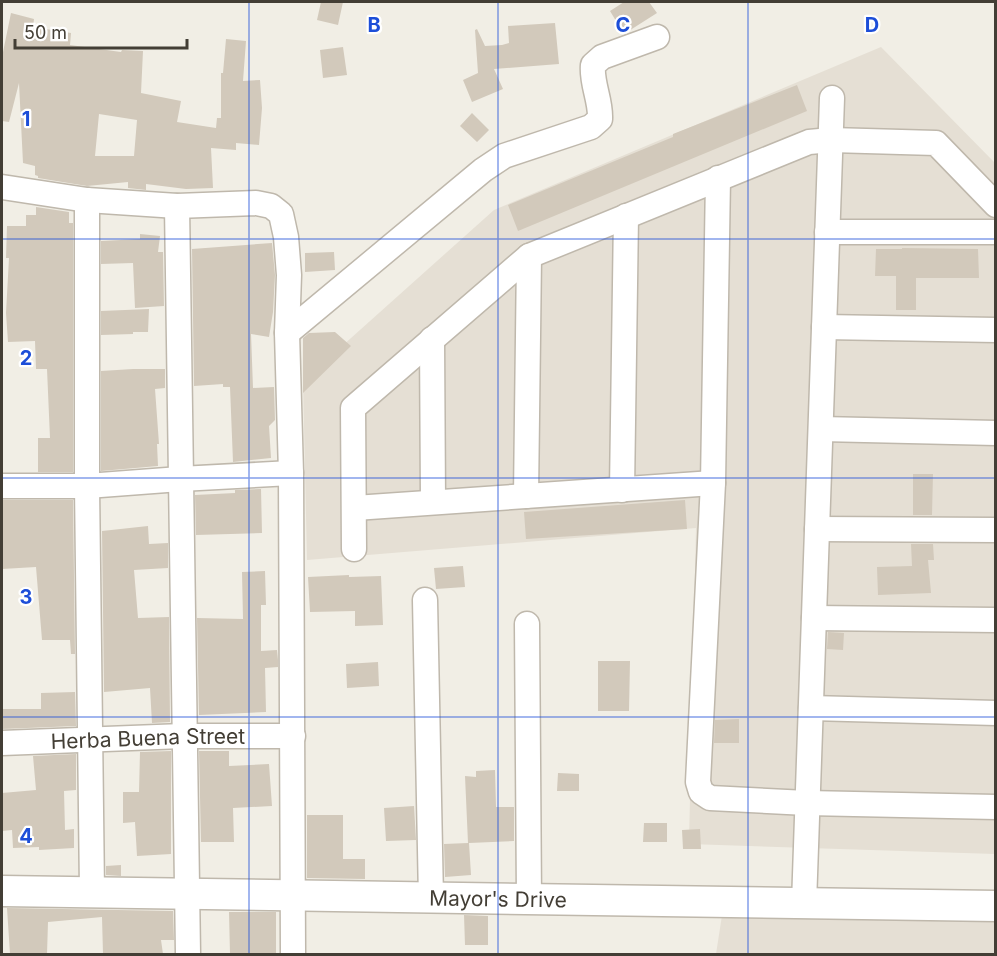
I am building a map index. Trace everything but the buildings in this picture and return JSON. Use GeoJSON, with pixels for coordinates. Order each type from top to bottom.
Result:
{"type":"FeatureCollection","features":[{"type":"Feature","properties":{"kind":"street"},"geometry":{"type":"LineString","coordinates":[[287,333],[483,170],[504,156],[591,127],[600,119],[593,65],[602,57],[657,37]]}},
{"type":"Feature","properties":{"kind":"street"},"geometry":{"type":"LineString","coordinates":[[804,904],[832,99]]}},
{"type":"Feature","properties":{"kind":"street"},"geometry":{"type":"LineString","coordinates":[[354,549],[353,408],[529,256],[809,142],[831,140],[936,143],[996,205]]}},
{"type":"Feature","properties":{"kind":"street"},"geometry":{"type":"LineString","coordinates":[[718,178],[713,483],[698,782],[701,792],[710,798],[807,803],[996,807]]}},
{"type":"Feature","properties":{"kind":"street"},"geometry":{"type":"LineString","coordinates":[[2,187],[87,200],[177,206],[256,203],[271,206],[280,214],[286,237],[289,275],[287,333],[291,473],[293,954]]}},
{"type":"Feature","properties":{"kind":"street"},"geometry":{"type":"LineString","coordinates":[[87,200],[87,486],[92,891]]}},
{"type":"Feature","properties":{"kind":"street"},"geometry":{"type":"LineString","coordinates":[[177,206],[188,954]]}},
{"type":"Feature","properties":{"kind":"street"},"geometry":{"type":"LineString","coordinates":[[622,490],[626,216]]}},
{"type":"Feature","properties":{"kind":"street"},"geometry":{"type":"LineString","coordinates":[[827,232],[996,232]]}},
{"type":"Feature","properties":{"kind":"street"},"geometry":{"type":"LineString","coordinates":[[525,496],[529,256]]}},
{"type":"Feature","properties":{"kind":"street"},"geometry":{"type":"LineString","coordinates":[[824,327],[996,330]]}},
{"type":"Feature","properties":{"kind":"street"},"geometry":{"type":"LineString","coordinates":[[432,339],[433,502]]}},
{"type":"Feature","properties":{"kind":"street"},"geometry":{"type":"LineString","coordinates":[[821,429],[996,433]]}},
{"type":"Feature","properties":{"kind":"street"},"geometry":{"type":"LineString","coordinates":[[2,486],[87,486],[180,478],[291,473]]}},
{"type":"Feature","properties":{"kind":"street"},"geometry":{"type":"LineString","coordinates":[[355,508],[713,483]]}},
{"type":"Feature","properties":{"kind":"street"},"geometry":{"type":"LineString","coordinates":[[817,529],[996,530]]}},
{"type":"Feature","properties":{"kind":"street"},"geometry":{"type":"LineString","coordinates":[[425,600],[430,899]]}},
{"type":"Feature","properties":{"kind":"street"},"geometry":{"type":"LineString","coordinates":[[814,618],[996,620]]}},
{"type":"Feature","properties":{"kind":"street"},"geometry":{"type":"LineString","coordinates":[[527,624],[529,900]]}},
{"type":"Feature","properties":{"kind":"street"},"geometry":{"type":"LineString","coordinates":[[811,708],[996,713]]}},
{"type":"Feature","properties":{"kind":"street","name":"Herba Buena Street"},"geometry":{"type":"LineString","coordinates":[[2,743],[183,736],[293,736]]}},
{"type":"Feature","properties":{"kind":"street","name":"Mayor's Drive"},"geometry":{"type":"LineString","coordinates":[[2,891],[996,906]]}},
{"type":"Feature","properties":{"kind":"shaded area"},"geometry":{"type":"Polygon","coordinates":[[[881,47],[995,163],[995,854],[689,844],[696,528],[307,560],[303,381],[494,210],[881,47]]]}},
{"type":"Feature","properties":{"kind":"shaded area"},"geometry":{"type":"Polygon","coordinates":[[[723,909],[995,917],[995,954],[716,954],[723,909]]]}}]}
